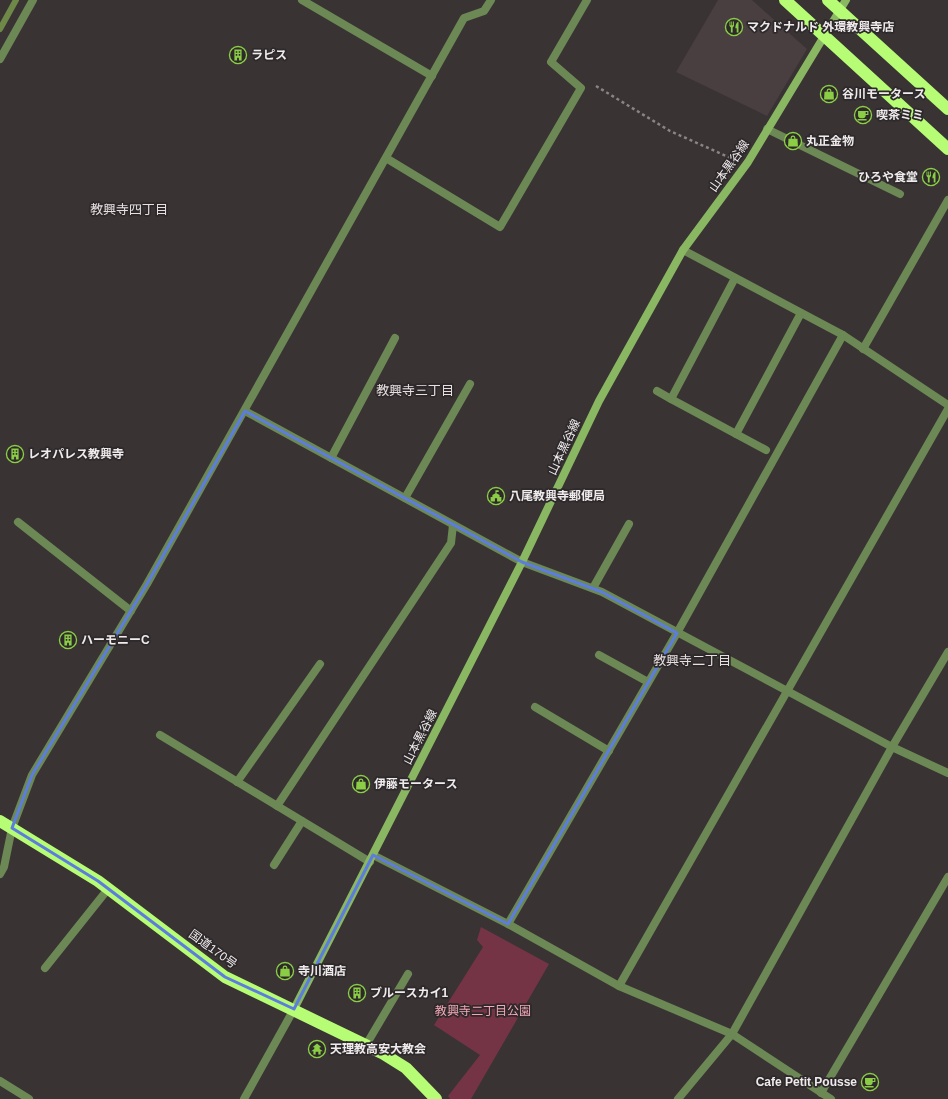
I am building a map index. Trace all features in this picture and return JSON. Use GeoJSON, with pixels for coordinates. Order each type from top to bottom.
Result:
{"type":"FeatureCollection","features":[{"type":"Feature","properties":{"kind":"highway"},"geometry":{"type":"LineString","coordinates":[[785,0],[948,149]]}},
{"type":"Feature","properties":{"kind":"highway"},"geometry":{"type":"LineString","coordinates":[[828,0],[948,109]]}},
{"type":"Feature","properties":{"kind":"highway","name":"国道170号"},"geometry":{"type":"LineString","coordinates":[[0,821],[108,888],[225,977],[366,1045],[406,1068],[436,1099]]}},
{"type":"Feature","properties":{"kind":"main road","name":"山本黒谷線"},"geometry":{"type":"LineString","coordinates":[[294,1009],[522,562],[599,401],[683,250],[745,165],[846,0]]}},
{"type":"Feature","properties":{"kind":"street"},"geometry":{"type":"LineString","coordinates":[[0,59],[3,45],[33,0]]}},
{"type":"Feature","properties":{"kind":"street"},"geometry":{"type":"LineString","coordinates":[[302,0],[432,76]]}},
{"type":"Feature","properties":{"kind":"street"},"geometry":{"type":"LineString","coordinates":[[0,874],[4,867],[12,828],[32,776],[131,611],[245,411],[464,18],[484,12],[491,0]]}},
{"type":"Feature","properties":{"kind":"street"},"geometry":{"type":"LineString","coordinates":[[386,158],[500,227],[581,88],[551,62],[588,0]]}},
{"type":"Feature","properties":{"kind":"street"},"geometry":{"type":"LineString","coordinates":[[768,129],[900,194]]}},
{"type":"Feature","properties":{"kind":"street"},"geometry":{"type":"LineString","coordinates":[[863,349],[948,200]]}},
{"type":"Feature","properties":{"kind":"street"},"geometry":{"type":"LineString","coordinates":[[683,250],[842,335],[948,405]]}},
{"type":"Feature","properties":{"kind":"street"},"geometry":{"type":"LineString","coordinates":[[671,399],[735,278]]}},
{"type":"Feature","properties":{"kind":"street"},"geometry":{"type":"LineString","coordinates":[[736,434],[801,313]]}},
{"type":"Feature","properties":{"kind":"street"},"geometry":{"type":"LineString","coordinates":[[508,924],[677,633],[842,335]]}},
{"type":"Feature","properties":{"kind":"street"},"geometry":{"type":"LineString","coordinates":[[331,458],[396,338]]}},
{"type":"Feature","properties":{"kind":"street"},"geometry":{"type":"LineString","coordinates":[[405,498],[470,384]]}},
{"type":"Feature","properties":{"kind":"street"},"geometry":{"type":"LineString","coordinates":[[658,391],[766,450]]}},
{"type":"Feature","properties":{"kind":"street"},"geometry":{"type":"LineString","coordinates":[[619,986],[948,409]]}},
{"type":"Feature","properties":{"kind":"street"},"geometry":{"type":"LineString","coordinates":[[245,411],[522,562],[602,592],[892,747],[948,773]]}},
{"type":"Feature","properties":{"kind":"street"},"geometry":{"type":"LineString","coordinates":[[18,522],[131,611]]}},
{"type":"Feature","properties":{"kind":"street"},"geometry":{"type":"LineString","coordinates":[[593,588],[629,524]]}},
{"type":"Feature","properties":{"kind":"street"},"geometry":{"type":"LineString","coordinates":[[277,806],[451,543],[454,525]]}},
{"type":"Feature","properties":{"kind":"street"},"geometry":{"type":"LineString","coordinates":[[678,1099],[732,1034],[892,747],[948,652]]}},
{"type":"Feature","properties":{"kind":"street"},"geometry":{"type":"LineString","coordinates":[[600,656],[648,682]]}},
{"type":"Feature","properties":{"kind":"street"},"geometry":{"type":"LineString","coordinates":[[237,782],[320,664]]}},
{"type":"Feature","properties":{"kind":"street"},"geometry":{"type":"LineString","coordinates":[[535,707],[609,751]]}},
{"type":"Feature","properties":{"kind":"street"},"geometry":{"type":"LineString","coordinates":[[160,735],[302,821],[371,858],[508,924],[619,986],[732,1034],[830,1099]]}},
{"type":"Feature","properties":{"kind":"street"},"geometry":{"type":"LineString","coordinates":[[274,865],[302,821]]}},
{"type":"Feature","properties":{"kind":"street"},"geometry":{"type":"LineString","coordinates":[[821,1093],[948,877]]}},
{"type":"Feature","properties":{"kind":"street"},"geometry":{"type":"LineString","coordinates":[[45,968],[108,888]]}},
{"type":"Feature","properties":{"kind":"street"},"geometry":{"type":"LineString","coordinates":[[366,1045],[408,974]]}},
{"type":"Feature","properties":{"kind":"street"},"geometry":{"type":"LineString","coordinates":[[244,1099],[294,1009]]}},
{"type":"Feature","properties":{"kind":"street"},"geometry":{"type":"LineString","coordinates":[[0,1081],[29,1099]]}},
{"type":"Feature","properties":{"kind":"path"},"geometry":{"type":"LineString","coordinates":[[581,88],[592,84],[670,130],[745,165]]}},
{"type":"Feature","properties":{"kind":"highlighted area"},"geometry":{"type":"Polygon","coordinates":[[[245,411],[522,562],[602,592],[677,633],[508,924],[373,855],[294,1009],[225,977],[98,881],[12,828],[32,775],[147,584],[245,411]]]}},
{"type":"Feature","properties":{"kind":"shaded area"},"geometry":{"type":"Polygon","coordinates":[[[718,0],[752,0],[807,49],[767,116],[676,72],[718,0]]]}},
{"type":"Feature","properties":{"kind":"green space","name":"教興寺二丁目公園"},"geometry":{"type":"Polygon","coordinates":[[[481,927],[549,964],[471,1099],[450,1099],[448,1096],[480,1055],[434,1025],[483,947],[477,940],[481,927]]]}},
{"type":"Feature","properties":{"kind":"waterway"},"geometry":{"type":"LineString","coordinates":[[0,29],[16,0]]}},
{"type":"Feature","properties":{"kind":"place","name":"マクドナルド 外環教興寺店"},"geometry":{"type":"Point","coordinates":[734,27]}},
{"type":"Feature","properties":{"kind":"place","name":"ラピス"},"geometry":{"type":"Point","coordinates":[238,55]}},
{"type":"Feature","properties":{"kind":"place","name":"谷川モータース"},"geometry":{"type":"Point","coordinates":[829,94]}},
{"type":"Feature","properties":{"kind":"place","name":"喫茶ミミ"},"geometry":{"type":"Point","coordinates":[863,115]}},
{"type":"Feature","properties":{"kind":"place","name":"丸正金物"},"geometry":{"type":"Point","coordinates":[793,141]}},
{"type":"Feature","properties":{"kind":"place","name":"ひろや食堂"},"geometry":{"type":"Point","coordinates":[931,177]}},
{"type":"Feature","properties":{"kind":"place","name":"レオパレス教興寺"},"geometry":{"type":"Point","coordinates":[15,454]}},
{"type":"Feature","properties":{"kind":"place","name":"八尾教興寺郵便局"},"geometry":{"type":"Point","coordinates":[496,496]}},
{"type":"Feature","properties":{"kind":"place","name":"ハーモニーC"},"geometry":{"type":"Point","coordinates":[68,640]}},
{"type":"Feature","properties":{"kind":"place","name":"伊藤モータース"},"geometry":{"type":"Point","coordinates":[361,784]}},
{"type":"Feature","properties":{"kind":"place","name":"寺川酒店"},"geometry":{"type":"Point","coordinates":[285,971]}},
{"type":"Feature","properties":{"kind":"place","name":"ブルースカイ1"},"geometry":{"type":"Point","coordinates":[357,993]}},
{"type":"Feature","properties":{"kind":"place","name":"天理教高安大教会"},"geometry":{"type":"Point","coordinates":[317,1049]}},
{"type":"Feature","properties":{"kind":"place","name":"Cafe Petit Pousse"},"geometry":{"type":"Point","coordinates":[870,1082]}},
{"type":"Feature","properties":{"kind":"district","name":"教興寺四丁目"},"geometry":{"type":"Point","coordinates":[129,209]}},
{"type":"Feature","properties":{"kind":"district","name":"教興寺三丁目"},"geometry":{"type":"Point","coordinates":[415,390]}},
{"type":"Feature","properties":{"kind":"district","name":"教興寺二丁目"},"geometry":{"type":"Point","coordinates":[692,660]}}]}
